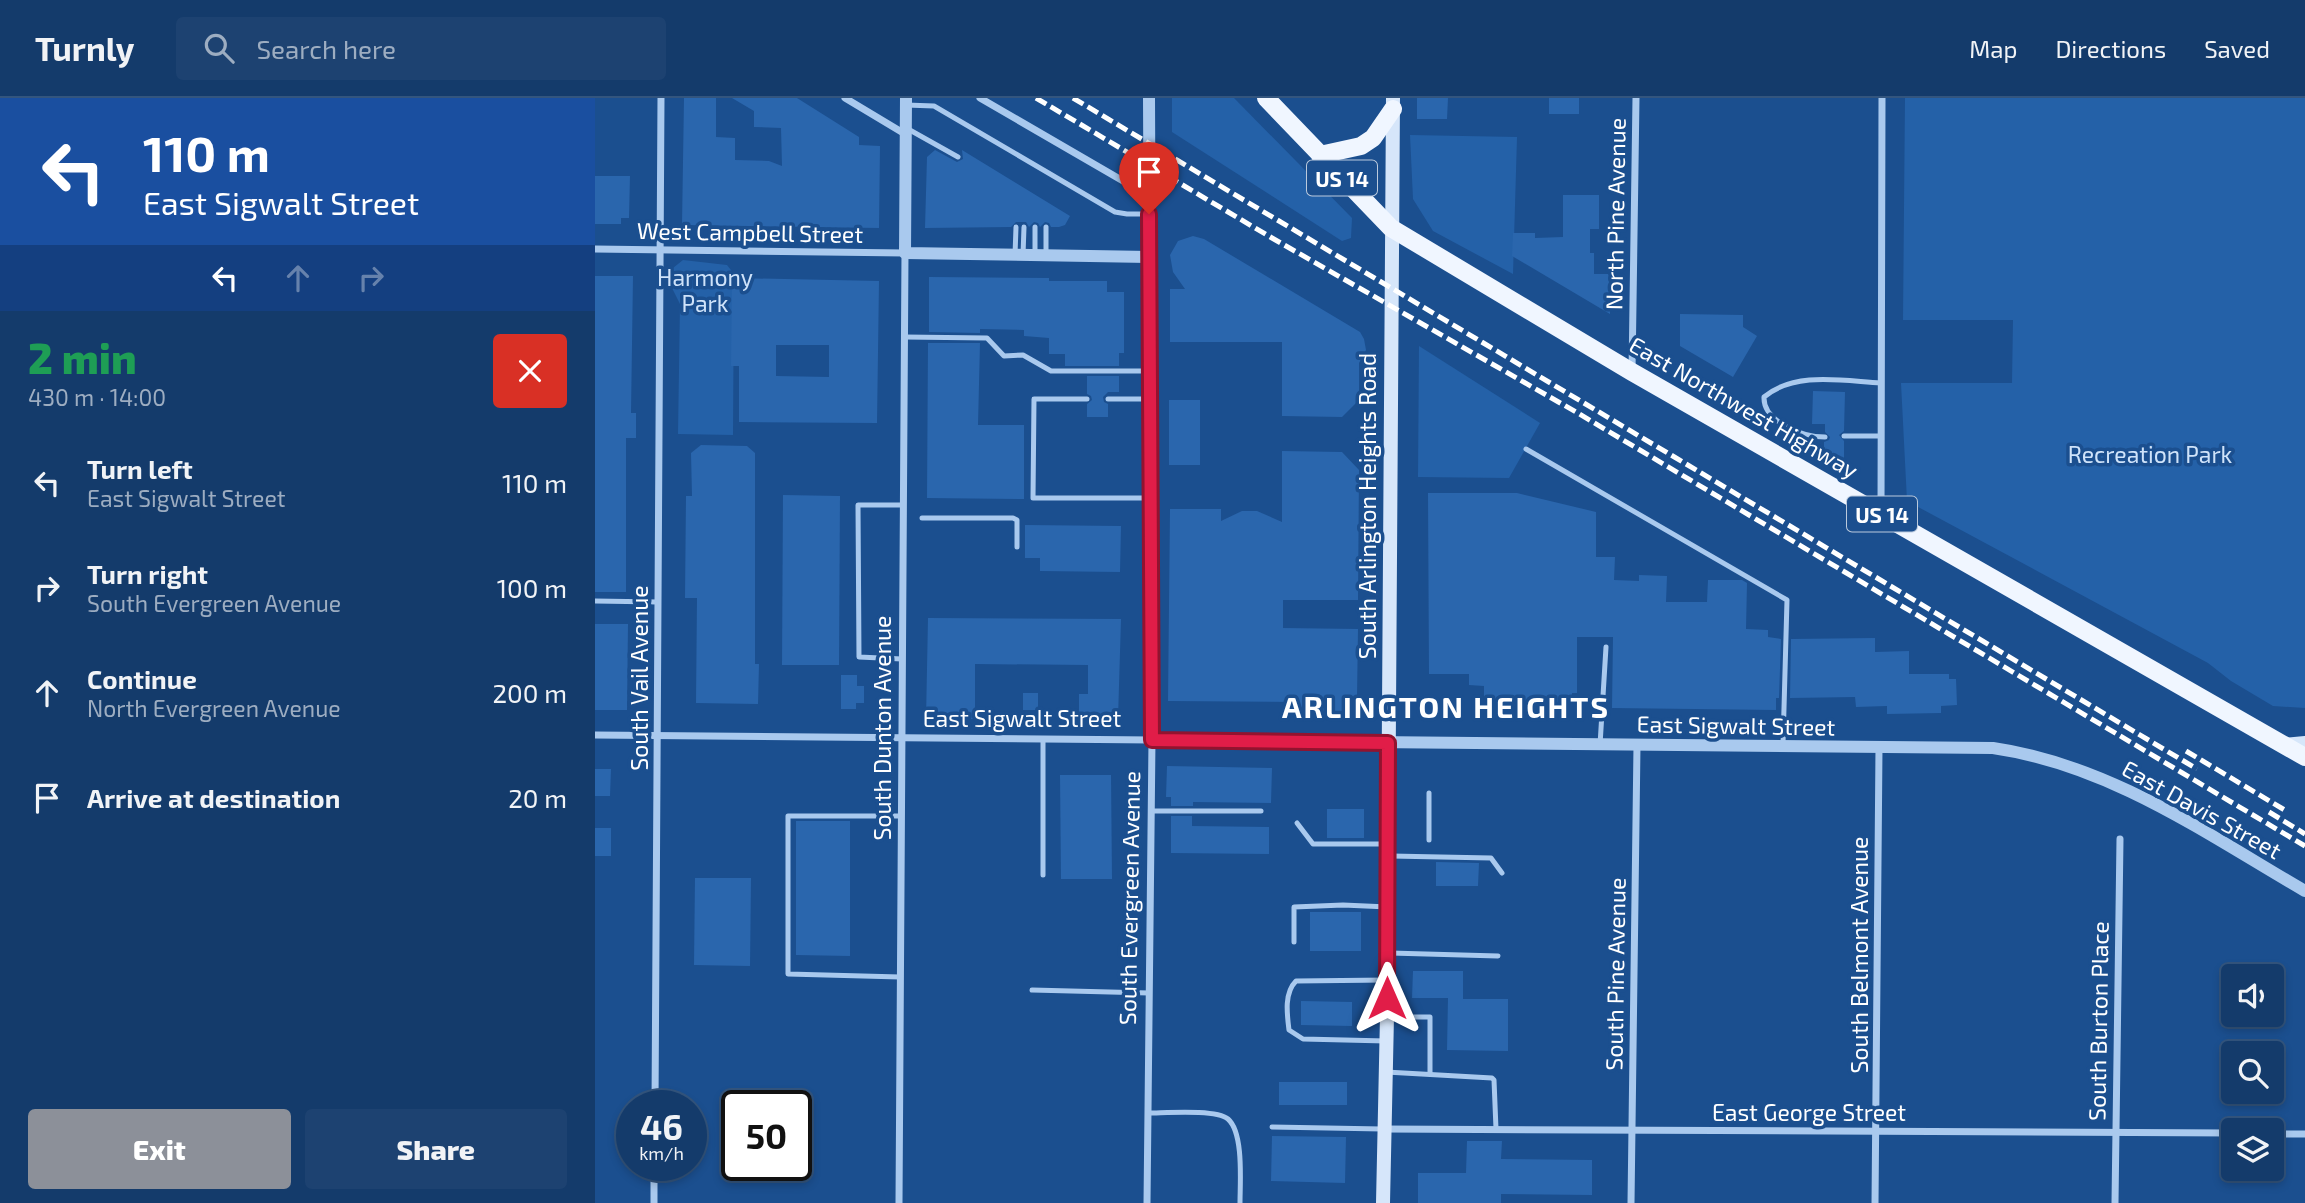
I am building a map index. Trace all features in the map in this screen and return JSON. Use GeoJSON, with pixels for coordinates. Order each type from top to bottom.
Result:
{"type":"FeatureCollection","features":[{"type":"Feature","properties":{"kind":"main road","name":"East Northwest Highway"},"geometry":{"type":"LineString","coordinates":[[1266,98],[1391,228],[1632,372],[2305,757]]}},
{"type":"Feature","properties":{"kind":"main road"},"geometry":{"type":"LineString","coordinates":[[1319,155],[1361,146],[1373,138],[1393,103]]}},
{"type":"Feature","properties":{"kind":"main road","name":"South Arlington Heights Road"},"geometry":{"type":"LineString","coordinates":[[1383,1203],[1387,1041],[1393,103]]}},
{"type":"Feature","properties":{"kind":"main road"},"geometry":{"type":"LineString","coordinates":[[2283,745],[2305,743]]}},
{"type":"Feature","properties":{"kind":"main road"},"geometry":{"type":"LineString","coordinates":[[2283,745],[2305,751]]}},
{"type":"Feature","properties":{"kind":"street","name":"South Vail Avenue"},"geometry":{"type":"LineString","coordinates":[[655,1090],[661,98]]}},
{"type":"Feature","properties":{"kind":"street"},"geometry":{"type":"LineString","coordinates":[[845,98],[905,131]]}},
{"type":"Feature","properties":{"kind":"street"},"geometry":{"type":"LineString","coordinates":[[980,98],[1149,196]]}},
{"type":"Feature","properties":{"kind":"street","name":"South Evergreen Avenue"},"geometry":{"type":"LineString","coordinates":[[1147,1203],[1152,740],[1149,98]]}},
{"type":"Feature","properties":{"kind":"street","name":"North Pine Avenue"},"geometry":{"type":"LineString","coordinates":[[1632,372],[1636,98]]}},
{"type":"Feature","properties":{"kind":"street"},"geometry":{"type":"LineString","coordinates":[[1881,513],[1882,98]]}},
{"type":"Feature","properties":{"kind":"street"},"geometry":{"type":"LineString","coordinates":[[905,101],[905,253],[1149,257]]}},
{"type":"Feature","properties":{"kind":"street","name":"West Campbell Street"},"geometry":{"type":"LineString","coordinates":[[595,249],[905,253]]}},
{"type":"Feature","properties":{"kind":"street","name":"South Dunton Avenue"},"geometry":{"type":"LineString","coordinates":[[899,1203],[905,253]]}},
{"type":"Feature","properties":{"kind":"street","name":"East Sigwalt Street"},"geometry":{"type":"LineString","coordinates":[[595,735],[1993,748],[2024,752],[2077,768]]}},
{"type":"Feature","properties":{"kind":"street","name":"South Pine Avenue"},"geometry":{"type":"LineString","coordinates":[[1631,1203],[1637,745]]}},
{"type":"Feature","properties":{"kind":"street","name":"South Belmont Avenue"},"geometry":{"type":"LineString","coordinates":[[1875,1203],[1879,748]]}},
{"type":"Feature","properties":{"kind":"street","name":"East Davis Street"},"geometry":{"type":"LineString","coordinates":[[2077,768],[2134,792],[2305,891]]}},
{"type":"Feature","properties":{"kind":"street","name":"South Burton Place"},"geometry":{"type":"LineString","coordinates":[[2115,1203],[2120,839]]}},
{"type":"Feature","properties":{"kind":"street","name":"East George Street"},"geometry":{"type":"LineString","coordinates":[[1385,1129],[2221,1133]]}},
{"type":"Feature","properties":{"kind":"street"},"geometry":{"type":"LineString","coordinates":[[2284,1134],[2305,1134]]}},
{"type":"Feature","properties":{"kind":"street"},"geometry":{"type":"LineString","coordinates":[[654,1181],[654,1203]]}},
{"type":"Feature","properties":{"kind":"lane"},"geometry":{"type":"LineString","coordinates":[[905,101],[934,106],[1115,212],[1149,214]]}},
{"type":"Feature","properties":{"kind":"lane"},"geometry":{"type":"LineString","coordinates":[[905,131],[958,157]]}},
{"type":"Feature","properties":{"kind":"lane"},"geometry":{"type":"LineString","coordinates":[[1016,227],[1030,255]]}},
{"type":"Feature","properties":{"kind":"lane"},"geometry":{"type":"LineString","coordinates":[[1024,227],[1030,255]]}},
{"type":"Feature","properties":{"kind":"lane"},"geometry":{"type":"LineString","coordinates":[[1030,255],[1035,227]]}},
{"type":"Feature","properties":{"kind":"lane"},"geometry":{"type":"LineString","coordinates":[[1030,255],[1046,227]]}},
{"type":"Feature","properties":{"kind":"lane"},"geometry":{"type":"LineString","coordinates":[[905,337],[987,338],[1004,356],[1023,355],[1051,371],[1150,371]]}},
{"type":"Feature","properties":{"kind":"lane"},"geometry":{"type":"LineString","coordinates":[[1825,437],[1812,437],[1769,416],[1763,407],[1764,397],[1791,381],[1881,383]]}},
{"type":"Feature","properties":{"kind":"lane"},"geometry":{"type":"LineString","coordinates":[[1087,399],[1034,399],[1033,498],[1150,498]]}},
{"type":"Feature","properties":{"kind":"lane"},"geometry":{"type":"LineString","coordinates":[[1108,399],[1150,399]]}},
{"type":"Feature","properties":{"kind":"lane"},"geometry":{"type":"LineString","coordinates":[[1844,436],[1881,436]]}},
{"type":"Feature","properties":{"kind":"lane"},"geometry":{"type":"LineString","coordinates":[[1526,449],[1787,600],[1783,747]]}},
{"type":"Feature","properties":{"kind":"lane"},"geometry":{"type":"LineString","coordinates":[[902,659],[859,657],[858,505],[903,505]]}},
{"type":"Feature","properties":{"kind":"lane"},"geometry":{"type":"LineString","coordinates":[[922,518],[1013,518],[1018,525],[1017,547]]}},
{"type":"Feature","properties":{"kind":"lane"},"geometry":{"type":"LineString","coordinates":[[595,601],[658,602]]}},
{"type":"Feature","properties":{"kind":"lane"},"geometry":{"type":"LineString","coordinates":[[1600,745],[1605,647]]}},
{"type":"Feature","properties":{"kind":"lane"},"geometry":{"type":"LineString","coordinates":[[1043,739],[1043,875]]}},
{"type":"Feature","properties":{"kind":"lane"},"geometry":{"type":"LineString","coordinates":[[1429,793],[1429,840]]}},
{"type":"Feature","properties":{"kind":"lane"},"geometry":{"type":"LineString","coordinates":[[1151,811],[1261,811]]}},
{"type":"Feature","properties":{"kind":"lane"},"geometry":{"type":"LineString","coordinates":[[900,977],[788,974],[788,816],[901,816]]}},
{"type":"Feature","properties":{"kind":"lane"},"geometry":{"type":"LineString","coordinates":[[1297,823],[1313,844],[1491,858],[1502,873]]}},
{"type":"Feature","properties":{"kind":"lane"},"geometry":{"type":"LineString","coordinates":[[1294,942],[1294,907],[1388,907]]}},
{"type":"Feature","properties":{"kind":"lane"},"geometry":{"type":"LineString","coordinates":[[1387,953],[1498,956]]}},
{"type":"Feature","properties":{"kind":"lane"},"geometry":{"type":"LineString","coordinates":[[1387,980],[1296,981],[1291,986],[1288,1000],[1289,1030],[1295,1036],[1303,1039],[1387,1041]]}},
{"type":"Feature","properties":{"kind":"lane"},"geometry":{"type":"LineString","coordinates":[[1033,990],[1149,993]]}},
{"type":"Feature","properties":{"kind":"lane"},"geometry":{"type":"LineString","coordinates":[[1387,1017],[1430,1017],[1430,1074]]}},
{"type":"Feature","properties":{"kind":"lane"},"geometry":{"type":"LineString","coordinates":[[1386,1072],[1492,1078],[1496,1129]]}},
{"type":"Feature","properties":{"kind":"lane"},"geometry":{"type":"LineString","coordinates":[[1148,1113],[1210,1114],[1229,1119],[1236,1130],[1240,1159],[1240,1203]]}},
{"type":"Feature","properties":{"kind":"lane"},"geometry":{"type":"LineString","coordinates":[[1272,1127],[1385,1129]]}},
{"type":"Feature","properties":{"kind":"green space"},"geometry":{"type":"Polygon","coordinates":[[[1172,98],[1234,98],[1352,218],[1351,238],[1342,241],[1172,132],[1172,98]]]}},
{"type":"Feature","properties":{"kind":"green space","name":"Recreation Park"},"geometry":{"type":"Polygon","coordinates":[[[1905,98],[2305,98],[2305,708],[2273,706],[2231,681],[2208,663],[1907,501],[1901,383],[2012,383],[2013,320],[1903,320],[1905,98]]]}},
{"type":"Feature","properties":{"kind":"green space"},"geometry":{"type":"Polygon","coordinates":[[[1410,135],[1517,137],[1513,274],[1433,231],[1413,199],[1410,135]]]}},
{"type":"Feature","properties":{"kind":"green space","name":"Harmony Park"},"geometry":{"type":"Polygon","coordinates":[[[683,260],[727,265],[734,274],[733,435],[678,434],[680,304],[671,286],[673,268],[683,260]]]}},
{"type":"Feature","properties":{"kind":"green space"},"geometry":{"type":"Polygon","coordinates":[[[1419,346],[1540,423],[1509,478],[1418,477],[1419,346]]]}},
{"type":"Feature","properties":{"kind":"building"},"geometry":{"type":"Polygon","coordinates":[[[684,98],[716,98],[716,137],[735,138],[735,160],[769,161],[782,166],[781,128],[754,127],[754,111],[732,98],[797,98],[859,137],[859,145],[880,146],[879,228],[682,225],[684,98]]]}},
{"type":"Feature","properties":{"kind":"building"},"geometry":{"type":"Polygon","coordinates":[[[1417,98],[1448,98],[1447,119],[1417,119],[1417,98]]]}},
{"type":"Feature","properties":{"kind":"building"},"geometry":{"type":"Polygon","coordinates":[[[1549,98],[1579,98],[1579,114],[1549,114],[1549,98]]]}},
{"type":"Feature","properties":{"kind":"building"},"geometry":{"type":"Polygon","coordinates":[[[935,150],[957,162],[963,159],[962,150],[1070,216],[1065,225],[1059,227],[1051,227],[1045,222],[1040,227],[1034,222],[1029,227],[1026,222],[1016,222],[1011,227],[925,228],[927,157],[935,150]]]}},
{"type":"Feature","properties":{"kind":"building"},"geometry":{"type":"Polygon","coordinates":[[[595,176],[630,176],[629,218],[621,218],[621,224],[595,224],[595,176]]]}},
{"type":"Feature","properties":{"kind":"building"},"geometry":{"type":"Polygon","coordinates":[[[1563,195],[1599,195],[1599,229],[1590,229],[1590,253],[1594,253],[1594,274],[1611,274],[1610,314],[1512,256],[1513,233],[1535,233],[1535,238],[1563,237],[1563,195]]]}},
{"type":"Feature","properties":{"kind":"building"},"geometry":{"type":"Polygon","coordinates":[[[1193,236],[1204,239],[1360,332],[1366,350],[1359,363],[1359,400],[1342,417],[1282,416],[1282,342],[1170,342],[1170,289],[1185,289],[1173,272],[1170,255],[1178,241],[1193,236]]]}},
{"type":"Feature","properties":{"kind":"building"},"geometry":{"type":"Polygon","coordinates":[[[595,276],[633,276],[631,413],[636,413],[636,438],[626,438],[626,592],[595,592],[595,276]]]}},
{"type":"Feature","properties":{"kind":"building"},"geometry":{"type":"Polygon","coordinates":[[[929,277],[1107,281],[1107,292],[1124,292],[1124,353],[1119,353],[1119,366],[1065,366],[1065,354],[1049,354],[1049,338],[1024,336],[1024,330],[929,332],[929,277]]]}},
{"type":"Feature","properties":{"kind":"building"},"geometry":{"type":"Polygon","coordinates":[[[732,278],[879,281],[877,423],[739,422],[739,366],[731,366],[732,278]],[[776,345],[776,376],[829,377],[829,345],[776,345]]]}},
{"type":"Feature","properties":{"kind":"building"},"geometry":{"type":"Polygon","coordinates":[[[1680,314],[1743,315],[1743,327],[1757,336],[1733,377],[1680,346],[1680,314]]]}},
{"type":"Feature","properties":{"kind":"building"},"geometry":{"type":"Polygon","coordinates":[[[928,343],[980,343],[978,425],[1024,425],[1024,499],[927,498],[928,343]]]}},
{"type":"Feature","properties":{"kind":"building"},"geometry":{"type":"Polygon","coordinates":[[[1087,376],[1119,376],[1119,392],[1108,392],[1103,397],[1108,404],[1108,417],[1087,417],[1087,404],[1092,400],[1087,394],[1087,376]]]}},
{"type":"Feature","properties":{"kind":"building"},"geometry":{"type":"Polygon","coordinates":[[[1813,391],[1845,392],[1844,431],[1839,435],[1844,441],[1844,459],[1824,458],[1824,442],[1830,437],[1825,432],[1825,424],[1812,424],[1813,391]]]}},
{"type":"Feature","properties":{"kind":"building"},"geometry":{"type":"Polygon","coordinates":[[[1169,400],[1200,400],[1200,465],[1169,465],[1169,400]]]}},
{"type":"Feature","properties":{"kind":"building"},"geometry":{"type":"Polygon","coordinates":[[[701,445],[747,446],[755,453],[755,664],[759,664],[758,704],[696,703],[697,598],[685,598],[686,496],[692,496],[691,453],[701,445]]]}},
{"type":"Feature","properties":{"kind":"building"},"geometry":{"type":"Polygon","coordinates":[[[1282,451],[1342,452],[1359,470],[1358,600],[1283,600],[1283,628],[1358,629],[1357,698],[1343,714],[1300,713],[1300,702],[1168,701],[1170,509],[1221,509],[1221,521],[1242,511],[1257,511],[1282,522],[1282,451]]]}},
{"type":"Feature","properties":{"kind":"building"},"geometry":{"type":"Polygon","coordinates":[[[1428,493],[1517,493],[1596,512],[1596,557],[1615,557],[1614,580],[1639,581],[1639,575],[1667,576],[1666,602],[1707,602],[1708,580],[1742,580],[1747,583],[1746,629],[1768,630],[1768,637],[1781,639],[1779,698],[1776,698],[1776,710],[1612,708],[1613,637],[1577,637],[1577,693],[1572,693],[1572,701],[1558,701],[1558,706],[1499,706],[1499,700],[1484,700],[1484,686],[1469,685],[1469,674],[1429,674],[1428,493]]]}},
{"type":"Feature","properties":{"kind":"building"},"geometry":{"type":"Polygon","coordinates":[[[783,495],[840,496],[839,665],[782,665],[783,495]]]}},
{"type":"Feature","properties":{"kind":"building"},"geometry":{"type":"Polygon","coordinates":[[[1025,525],[1121,526],[1120,572],[1040,571],[1040,558],[1025,558],[1025,525]]]}},
{"type":"Feature","properties":{"kind":"building"},"geometry":{"type":"Polygon","coordinates":[[[928,618],[1121,619],[1118,719],[1079,719],[1079,694],[1088,694],[1088,665],[975,664],[975,719],[926,719],[928,618]]]}},
{"type":"Feature","properties":{"kind":"building"},"geometry":{"type":"Polygon","coordinates":[[[595,624],[628,624],[627,710],[595,710],[595,624]]]}},
{"type":"Feature","properties":{"kind":"building"},"geometry":{"type":"Polygon","coordinates":[[[1875,638],[1875,652],[1909,651],[1909,674],[1949,674],[1949,679],[1956,679],[1957,705],[1941,706],[1941,713],[1887,714],[1887,706],[1856,707],[1855,697],[1790,698],[1791,639],[1875,638]]]}},
{"type":"Feature","properties":{"kind":"building"},"geometry":{"type":"Polygon","coordinates":[[[841,675],[857,675],[857,686],[864,686],[864,703],[856,703],[856,709],[841,709],[841,675]]]}},
{"type":"Feature","properties":{"kind":"building"},"geometry":{"type":"Polygon","coordinates":[[[1023,693],[1038,693],[1038,710],[1023,710],[1023,693]]]}},
{"type":"Feature","properties":{"kind":"building"},"geometry":{"type":"Polygon","coordinates":[[[1167,766],[1272,768],[1271,803],[1193,802],[1193,806],[1171,806],[1171,797],[1166,797],[1167,766]]]}},
{"type":"Feature","properties":{"kind":"building"},"geometry":{"type":"Polygon","coordinates":[[[595,769],[611,769],[610,796],[595,796],[595,769]]]}},
{"type":"Feature","properties":{"kind":"building"},"geometry":{"type":"Polygon","coordinates":[[[1060,775],[1111,775],[1112,879],[1061,879],[1060,775]]]}},
{"type":"Feature","properties":{"kind":"building"},"geometry":{"type":"Polygon","coordinates":[[[1327,809],[1364,809],[1364,838],[1327,838],[1327,809]]]}},
{"type":"Feature","properties":{"kind":"building"},"geometry":{"type":"Polygon","coordinates":[[[1171,816],[1192,816],[1192,826],[1269,827],[1269,854],[1171,853],[1171,816]]]}},
{"type":"Feature","properties":{"kind":"building"},"geometry":{"type":"Polygon","coordinates":[[[796,821],[850,821],[850,956],[796,955],[796,821]]]}},
{"type":"Feature","properties":{"kind":"building"},"geometry":{"type":"Polygon","coordinates":[[[595,828],[611,828],[611,856],[595,856],[595,828]]]}},
{"type":"Feature","properties":{"kind":"building"},"geometry":{"type":"Polygon","coordinates":[[[1436,862],[1479,863],[1478,886],[1436,886],[1436,862]]]}},
{"type":"Feature","properties":{"kind":"building"},"geometry":{"type":"Polygon","coordinates":[[[695,878],[751,878],[750,966],[694,965],[695,878]]]}},
{"type":"Feature","properties":{"kind":"building"},"geometry":{"type":"Polygon","coordinates":[[[1310,912],[1361,912],[1361,951],[1310,951],[1310,912]]]}},
{"type":"Feature","properties":{"kind":"building"},"geometry":{"type":"Polygon","coordinates":[[[1413,971],[1463,971],[1463,999],[1508,999],[1508,1051],[1447,1050],[1448,998],[1412,998],[1413,971]]]}},
{"type":"Feature","properties":{"kind":"building"},"geometry":{"type":"Polygon","coordinates":[[[1301,1001],[1352,1002],[1352,1026],[1301,1025],[1301,1001]]]}},
{"type":"Feature","properties":{"kind":"building"},"geometry":{"type":"Polygon","coordinates":[[[1279,1082],[1347,1082],[1347,1105],[1279,1105],[1279,1082]]]}},
{"type":"Feature","properties":{"kind":"building"},"geometry":{"type":"Polygon","coordinates":[[[1272,1136],[1346,1137],[1345,1183],[1271,1181],[1272,1136]]]}},
{"type":"Feature","properties":{"kind":"building"},"geometry":{"type":"Polygon","coordinates":[[[1467,1141],[1502,1141],[1501,1159],[1592,1160],[1592,1195],[1501,1194],[1501,1203],[1418,1203],[1418,1173],[1466,1173],[1467,1141]]]}},
{"type":"Feature","properties":{"kind":"railway"},"geometry":{"type":"LineString","coordinates":[[1036,98],[1272,238],[1576,412],[2305,846]]}},
{"type":"Feature","properties":{"kind":"railway"},"geometry":{"type":"LineString","coordinates":[[1073,98],[2197,769]]}},
{"type":"Feature","properties":{"kind":"railway"},"geometry":{"type":"LineString","coordinates":[[2186,751],[2288,812]]}},
{"type":"Feature","properties":{"kind":"railway"},"geometry":{"type":"LineString","coordinates":[[2269,812],[2305,834]]}},
{"type":"Feature","properties":{"kind":"district","name":"ARLINGTON HEIGHTS"},"geometry":{"type":"Point","coordinates":[1446,706]}},
{"type":"Feature","properties":{"kind":"route"},"geometry":{"type":"LineString","coordinates":[[1149,214],[1152,740],[1388,743],[1387,998]]}}]}
